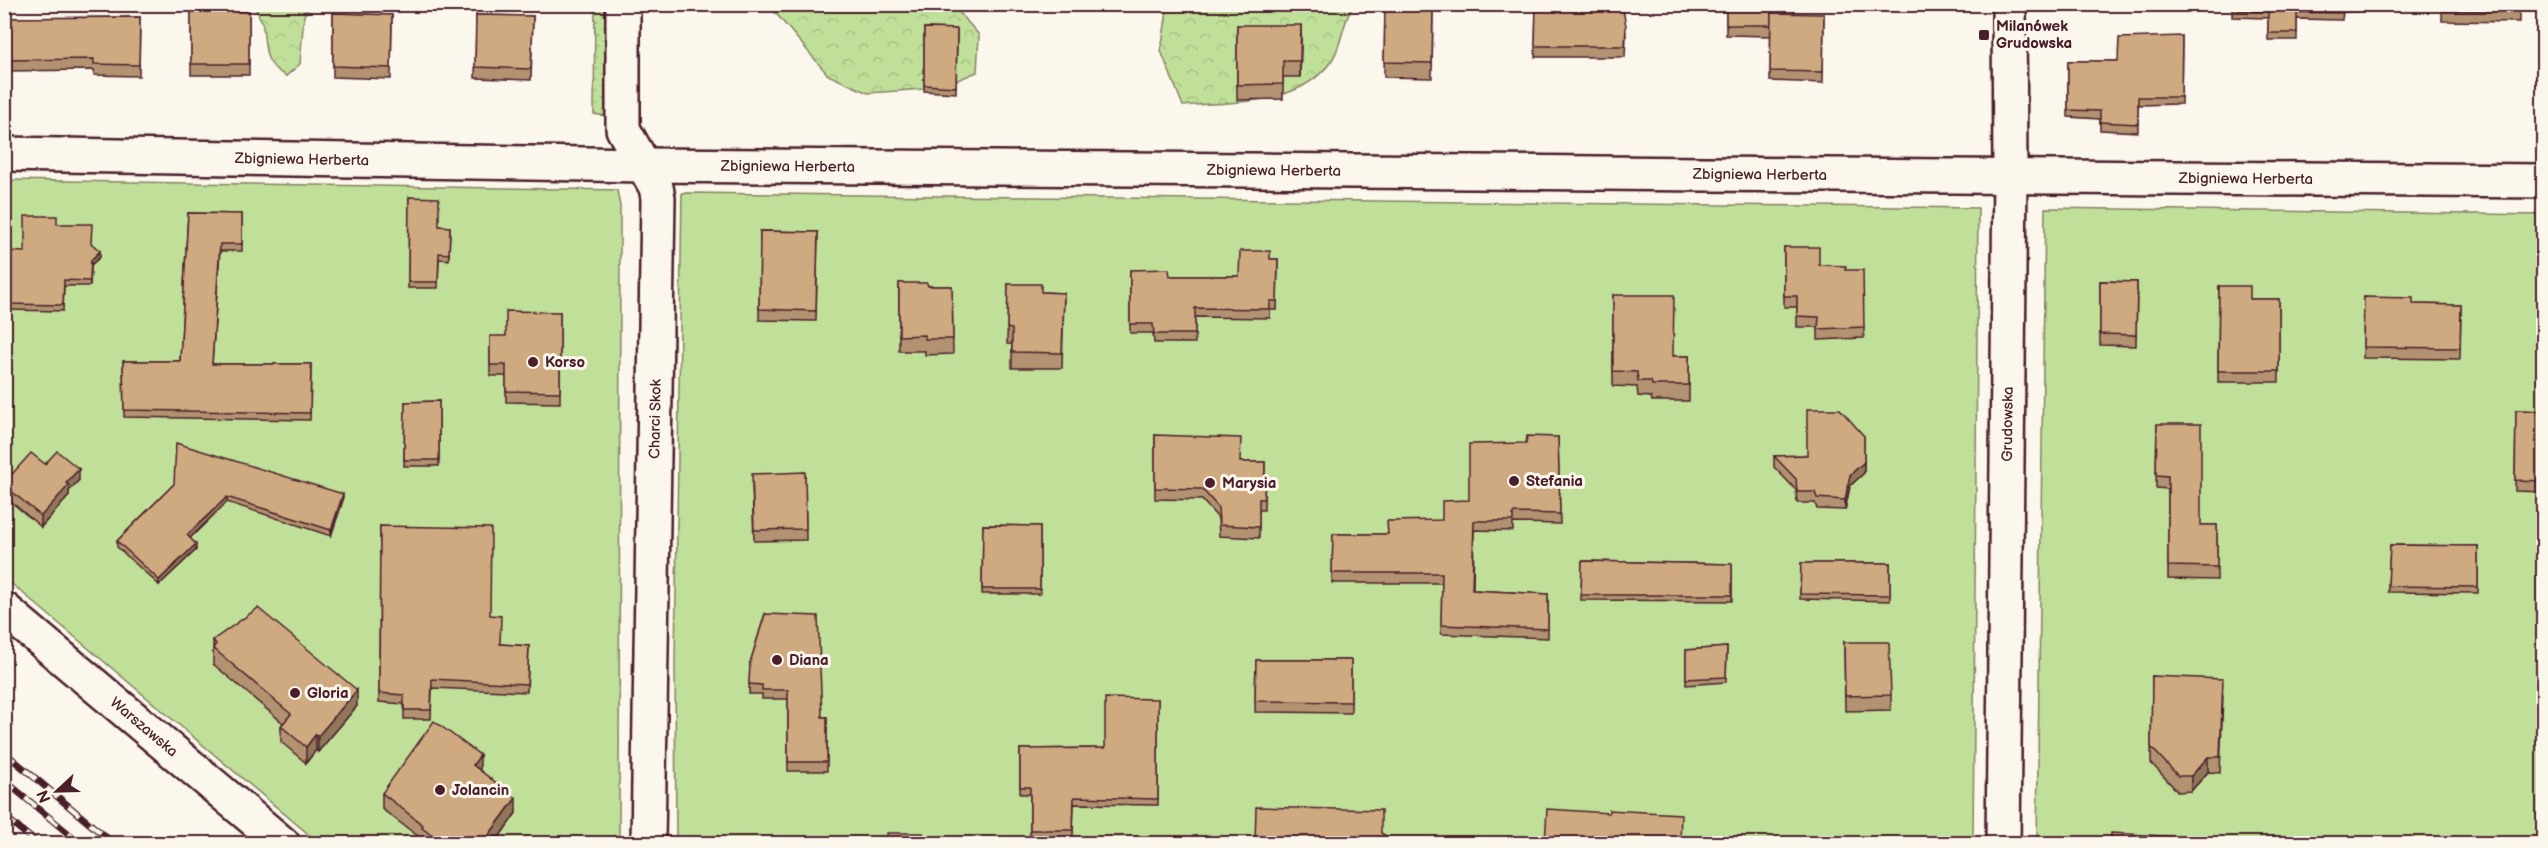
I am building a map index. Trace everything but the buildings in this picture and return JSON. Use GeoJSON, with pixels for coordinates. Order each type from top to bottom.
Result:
{"type":"FeatureCollection","features":[{"type":"Feature","properties":{"kind":"street","name":"Charci Skok"},"geometry":{"type":"LineString","coordinates":[[623,4],[623,129],[656,187],[658,198],[648,843]]}},
{"type":"Feature","properties":{"kind":"street","name":"Grudowska"},"geometry":{"type":"LineString","coordinates":[[2003,843],[2010,175],[2009,4]]}},
{"type":"Feature","properties":{"kind":"street","name":"Zbigniewa Herberta"},"geometry":{"type":"LineString","coordinates":[[4,154],[643,165],[2544,181]]}},
{"type":"Feature","properties":{"kind":"street","name":"Warszawska"},"geometry":{"type":"LineString","coordinates":[[4,609],[284,843]]}},
{"type":"Feature","properties":{"kind":"green space"},"geometry":{"type":"Polygon","coordinates":[[[777,4],[953,5],[979,35],[977,72],[938,88],[868,93],[828,75],[774,11],[777,4]]]}},
{"type":"Feature","properties":{"kind":"green space"},"geometry":{"type":"Polygon","coordinates":[[[254,5],[311,5],[304,15],[300,64],[286,76],[269,61],[262,24],[254,5]]]}},
{"type":"Feature","properties":{"kind":"green space"},"geometry":{"type":"Polygon","coordinates":[[[595,5],[613,5],[613,117],[594,114],[595,5]]]}},
{"type":"Feature","properties":{"kind":"green space"},"geometry":{"type":"Polygon","coordinates":[[[1168,5],[1354,5],[1332,60],[1319,75],[1302,86],[1265,99],[1183,106],[1161,51],[1168,5]]]}},
{"type":"Feature","properties":{"kind":"green space"},"geometry":{"type":"Polygon","coordinates":[[[5,180],[617,190],[620,206],[619,843],[319,843],[5,578],[5,180]]]}},
{"type":"Feature","properties":{"kind":"green space"},"geometry":{"type":"Polygon","coordinates":[[[682,193],[1978,208],[1973,843],[676,844],[675,661],[682,193]]]}},
{"type":"Feature","properties":{"kind":"green space"},"geometry":{"type":"Polygon","coordinates":[[[2045,208],[2543,215],[2543,843],[2037,844],[2045,208]]]}},
{"type":"Feature","properties":{"kind":"railway"},"geometry":{"type":"LineString","coordinates":[[4,752],[114,844]]}},
{"type":"Feature","properties":{"kind":"railway"},"geometry":{"type":"LineString","coordinates":[[4,780],[81,844]]}},
{"type":"Feature","properties":{"kind":"railway"},"geometry":{"type":"LineString","coordinates":[[4,816],[38,844]]}},
{"type":"Feature","properties":{"kind":"place","name":"Milanówek Grudowska"},"geometry":{"type":"Point","coordinates":[1984,35]}},
{"type":"Feature","properties":{"kind":"place","name":"Korso"},"geometry":{"type":"Point","coordinates":[533,362]}},
{"type":"Feature","properties":{"kind":"place","name":"Stefania"},"geometry":{"type":"Point","coordinates":[1514,481]}},
{"type":"Feature","properties":{"kind":"place","name":"Marysia"},"geometry":{"type":"Point","coordinates":[1210,483]}},
{"type":"Feature","properties":{"kind":"place","name":"Diana"},"geometry":{"type":"Point","coordinates":[777,660]}},
{"type":"Feature","properties":{"kind":"place","name":"Gloria"},"geometry":{"type":"Point","coordinates":[295,693]}},
{"type":"Feature","properties":{"kind":"place","name":"Jolancin"},"geometry":{"type":"Point","coordinates":[440,790]}}]}
